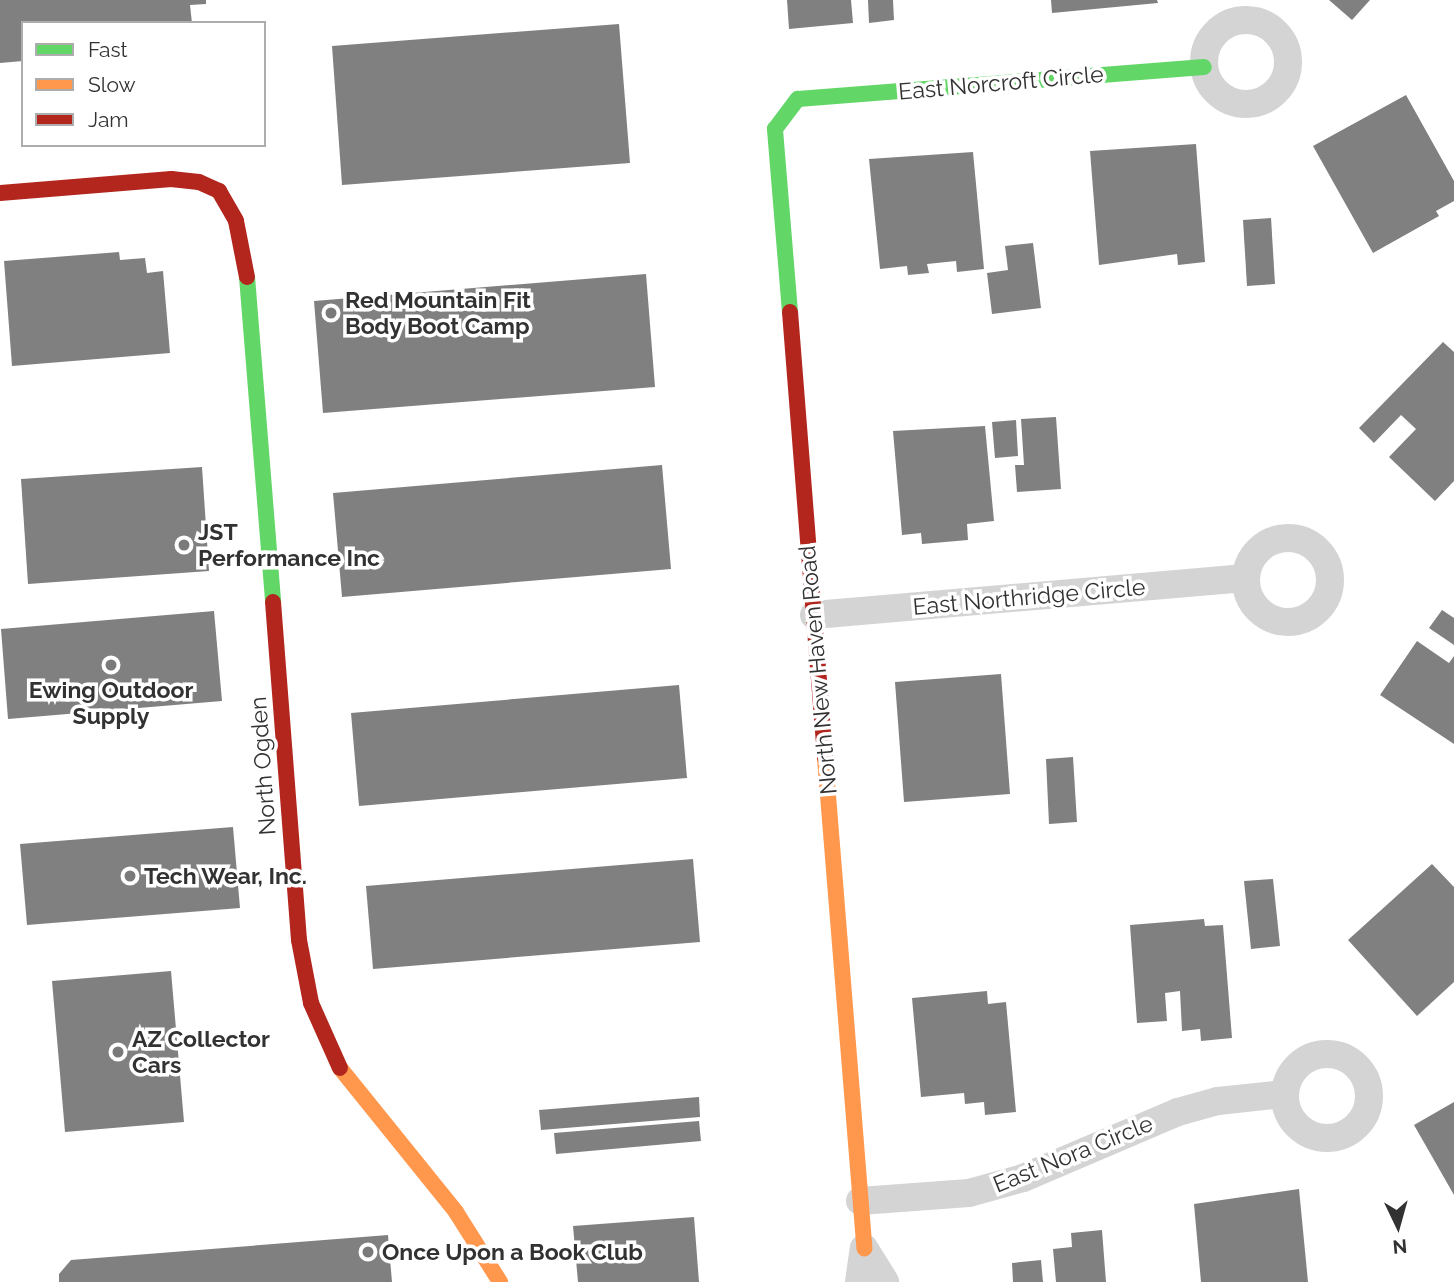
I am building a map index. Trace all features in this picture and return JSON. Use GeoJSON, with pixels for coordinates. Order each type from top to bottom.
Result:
{"type":"FeatureCollection","features":[{"type":"Feature","properties":{"kind":"street","name":"East Norcroft Circle"},"geometry":{"type":"LineString","coordinates":[[798,99],[1204,67]]}},
{"type":"Feature","properties":{"kind":"street","name":"North New Haven Road"},"geometry":{"type":"LineString","coordinates":[[798,99],[775,129],[864,1248],[859,1282]]}},
{"type":"Feature","properties":{"kind":"street","name":"North Ogden"},"geometry":{"type":"LineString","coordinates":[[0,193],[171,179],[219,191],[236,221],[246,261],[299,940],[311,1003],[345,1078],[456,1212],[489,1257],[500,1282]]}},
{"type":"Feature","properties":{"kind":"street","name":"East Northridge Circle"},"geometry":{"type":"LineString","coordinates":[[814,615],[1245,578]]}},
{"type":"Feature","properties":{"kind":"street","name":"East Nora Circle"},"geometry":{"type":"LineString","coordinates":[[860,1201],[969,1194],[1034,1174],[1178,1112],[1218,1101],[1284,1094]]}},
{"type":"Feature","properties":{"kind":"street","name":"North New Haven Road"},"geometry":{"type":"LineString","coordinates":[[864,1248],[885,1282]]}},
{"type":"Feature","properties":{"kind":"building"},"geometry":{"type":"Polygon","coordinates":[[[0,0],[206,0],[206,4],[190,5],[192,21],[21,21],[21,61],[0,63],[0,0]]]}},
{"type":"Feature","properties":{"kind":"building"},"geometry":{"type":"Polygon","coordinates":[[[787,0],[851,0],[853,23],[789,29],[787,0]]]}},
{"type":"Feature","properties":{"kind":"building"},"geometry":{"type":"Polygon","coordinates":[[[868,0],[893,0],[894,20],[869,23],[868,0]]]}},
{"type":"Feature","properties":{"kind":"building"},"geometry":{"type":"Polygon","coordinates":[[[1051,0],[1157,0],[1158,3],[1052,13],[1051,0]]]}},
{"type":"Feature","properties":{"kind":"building"},"geometry":{"type":"Polygon","coordinates":[[[1329,0],[1370,0],[1352,20],[1329,0]]]}},
{"type":"Feature","properties":{"kind":"building"},"geometry":{"type":"Polygon","coordinates":[[[619,24],[630,163],[342,185],[332,46],[619,24]]]}},
{"type":"Feature","properties":{"kind":"building"},"geometry":{"type":"Polygon","coordinates":[[[1406,95],[1454,181],[1454,201],[1436,211],[1439,216],[1373,253],[1313,146],[1406,95]]]}},
{"type":"Feature","properties":{"kind":"building"},"geometry":{"type":"Polygon","coordinates":[[[1196,144],[1205,262],[1178,265],[1177,254],[1099,265],[1090,151],[1196,144]]]}},
{"type":"Feature","properties":{"kind":"building"},"geometry":{"type":"Polygon","coordinates":[[[973,152],[984,269],[957,272],[956,261],[927,264],[929,273],[908,275],[907,266],[880,269],[869,159],[973,152]]]}},
{"type":"Feature","properties":{"kind":"building"},"geometry":{"type":"Polygon","coordinates":[[[1271,218],[1275,284],[1247,286],[1243,220],[1271,218]]]}},
{"type":"Feature","properties":{"kind":"building"},"geometry":{"type":"Polygon","coordinates":[[[1033,243],[1041,308],[992,314],[987,273],[1008,270],[1005,246],[1033,243]]]}},
{"type":"Feature","properties":{"kind":"building"},"geometry":{"type":"Polygon","coordinates":[[[119,252],[120,260],[145,258],[147,273],[163,271],[170,353],[12,366],[4,261],[119,252]]]}},
{"type":"Feature","properties":{"kind":"building"},"geometry":{"type":"Polygon","coordinates":[[[646,274],[655,387],[323,413],[314,301],[646,274]]]}},
{"type":"Feature","properties":{"kind":"building"},"geometry":{"type":"Polygon","coordinates":[[[1443,342],[1454,352],[1454,481],[1435,501],[1389,457],[1416,429],[1401,415],[1374,443],[1359,428],[1443,342]]]}},
{"type":"Feature","properties":{"kind":"building"},"geometry":{"type":"Polygon","coordinates":[[[1056,417],[1061,489],[1017,492],[1015,465],[1024,465],[1021,419],[1056,417]]]}},
{"type":"Feature","properties":{"kind":"building"},"geometry":{"type":"Polygon","coordinates":[[[1016,420],[1018,456],[995,458],[992,422],[1016,420]]]}},
{"type":"Feature","properties":{"kind":"building"},"geometry":{"type":"Polygon","coordinates":[[[985,426],[994,521],[967,524],[968,540],[922,544],[921,533],[902,535],[893,431],[985,426]]]}},
{"type":"Feature","properties":{"kind":"building"},"geometry":{"type":"Polygon","coordinates":[[[662,465],[671,569],[342,597],[333,493],[662,465]]]}},
{"type":"Feature","properties":{"kind":"building"},"geometry":{"type":"Polygon","coordinates":[[[202,467],[209,571],[28,584],[21,479],[202,467]]]}},
{"type":"Feature","properties":{"kind":"building"},"geometry":{"type":"Polygon","coordinates":[[[1442,610],[1454,618],[1454,645],[1429,628],[1442,610]]]}},
{"type":"Feature","properties":{"kind":"building","name":"Ewing Outdoor Supply"},"geometry":{"type":"Polygon","coordinates":[[[214,611],[222,701],[8,719],[1,629],[214,611]]]}},
{"type":"Feature","properties":{"kind":"building"},"geometry":{"type":"Polygon","coordinates":[[[1417,641],[1449,663],[1454,656],[1454,744],[1380,695],[1417,641]]]}},
{"type":"Feature","properties":{"kind":"building"},"geometry":{"type":"Polygon","coordinates":[[[1001,674],[1010,794],[904,802],[895,682],[1001,674]]]}},
{"type":"Feature","properties":{"kind":"building"},"geometry":{"type":"Polygon","coordinates":[[[679,685],[687,778],[359,806],[351,713],[679,685]]]}},
{"type":"Feature","properties":{"kind":"building"},"geometry":{"type":"Polygon","coordinates":[[[1073,757],[1077,822],[1049,824],[1046,759],[1073,757]]]}},
{"type":"Feature","properties":{"kind":"building","name":"Tech Wear, Inc."},"geometry":{"type":"Polygon","coordinates":[[[233,827],[240,908],[27,925],[20,844],[233,827]]]}},
{"type":"Feature","properties":{"kind":"building"},"geometry":{"type":"Polygon","coordinates":[[[693,859],[700,942],[373,969],[366,886],[693,859]]]}},
{"type":"Feature","properties":{"kind":"building"},"geometry":{"type":"Polygon","coordinates":[[[1432,864],[1454,887],[1454,982],[1417,1016],[1348,940],[1432,864]]]}},
{"type":"Feature","properties":{"kind":"building"},"geometry":{"type":"Polygon","coordinates":[[[1273,879],[1280,946],[1251,949],[1244,881],[1273,879]]]}},
{"type":"Feature","properties":{"kind":"building"},"geometry":{"type":"Polygon","coordinates":[[[1204,919],[1205,926],[1223,925],[1232,1038],[1201,1041],[1200,1029],[1182,1031],[1180,991],[1165,993],[1167,1021],[1137,1023],[1130,925],[1204,919]]]}},
{"type":"Feature","properties":{"kind":"building","name":"AZ Collector Cars"},"geometry":{"type":"Polygon","coordinates":[[[171,971],[184,1122],[65,1132],[52,981],[171,971]]]}},
{"type":"Feature","properties":{"kind":"building"},"geometry":{"type":"Polygon","coordinates":[[[987,991],[988,1004],[1006,1002],[1016,1112],[985,1115],[984,1102],[965,1104],[964,1093],[921,1097],[912,998],[987,991]]]}},
{"type":"Feature","properties":{"kind":"building"},"geometry":{"type":"Polygon","coordinates":[[[699,1097],[700,1117],[541,1130],[539,1110],[699,1097]]]}},
{"type":"Feature","properties":{"kind":"building"},"geometry":{"type":"Polygon","coordinates":[[[1454,1102],[1454,1195],[1414,1125],[1454,1102]]]}},
{"type":"Feature","properties":{"kind":"building"},"geometry":{"type":"Polygon","coordinates":[[[699,1121],[701,1141],[556,1154],[554,1133],[699,1121]]]}},
{"type":"Feature","properties":{"kind":"building"},"geometry":{"type":"Polygon","coordinates":[[[1299,1189],[1308,1282],[1201,1282],[1194,1204],[1299,1189]]]}},
{"type":"Feature","properties":{"kind":"building"},"geometry":{"type":"Polygon","coordinates":[[[694,1217],[699,1282],[578,1282],[573,1226],[694,1217]]]}},
{"type":"Feature","properties":{"kind":"building"},"geometry":{"type":"Polygon","coordinates":[[[1102,1230],[1106,1282],[1056,1282],[1053,1249],[1072,1247],[1071,1233],[1102,1230]]]}},
{"type":"Feature","properties":{"kind":"building"},"geometry":{"type":"Polygon","coordinates":[[[388,1235],[392,1282],[59,1282],[59,1274],[71,1260],[388,1235]]]}},
{"type":"Feature","properties":{"kind":"building"},"geometry":{"type":"Polygon","coordinates":[[[1041,1260],[1043,1282],[1013,1282],[1012,1263],[1041,1260]]]}},
{"type":"Feature","properties":{"kind":"traffic: fast"},"geometry":{"type":"LineString","coordinates":[[790,312],[775,129],[798,99],[1204,67]]}},
{"type":"Feature","properties":{"kind":"traffic: fast"},"geometry":{"type":"LineString","coordinates":[[247,277],[273,602]]}},
{"type":"Feature","properties":{"kind":"traffic: slow"},"geometry":{"type":"LineString","coordinates":[[825,758],[864,1248]]}},
{"type":"Feature","properties":{"kind":"traffic: slow"},"geometry":{"type":"LineString","coordinates":[[340,1068],[456,1212],[500,1282]]}},
{"type":"Feature","properties":{"kind":"traffic: jam"},"geometry":{"type":"LineString","coordinates":[[0,193],[171,179],[199,182],[219,191],[236,221],[247,277]]}},
{"type":"Feature","properties":{"kind":"traffic: jam"},"geometry":{"type":"LineString","coordinates":[[790,312],[825,758]]}},
{"type":"Feature","properties":{"kind":"traffic: jam"},"geometry":{"type":"LineString","coordinates":[[273,602],[299,940],[311,1003],[340,1068]]}},
{"type":"Feature","properties":{"kind":"place","name":"Red Mountain Fit Body Boot Camp"},"geometry":{"type":"Point","coordinates":[331,313]}},
{"type":"Feature","properties":{"kind":"place","name":"JST Performance Inc"},"geometry":{"type":"Point","coordinates":[184,545]}},
{"type":"Feature","properties":{"kind":"place","name":"Ewing Outdoor Supply"},"geometry":{"type":"Point","coordinates":[111,665]}},
{"type":"Feature","properties":{"kind":"place","name":"Tech Wear, Inc."},"geometry":{"type":"Point","coordinates":[130,876]}},
{"type":"Feature","properties":{"kind":"place","name":"AZ Collector Cars"},"geometry":{"type":"Point","coordinates":[118,1052]}},
{"type":"Feature","properties":{"kind":"place","name":"Once Upon a Book Club"},"geometry":{"type":"Point","coordinates":[368,1252]}}]}
